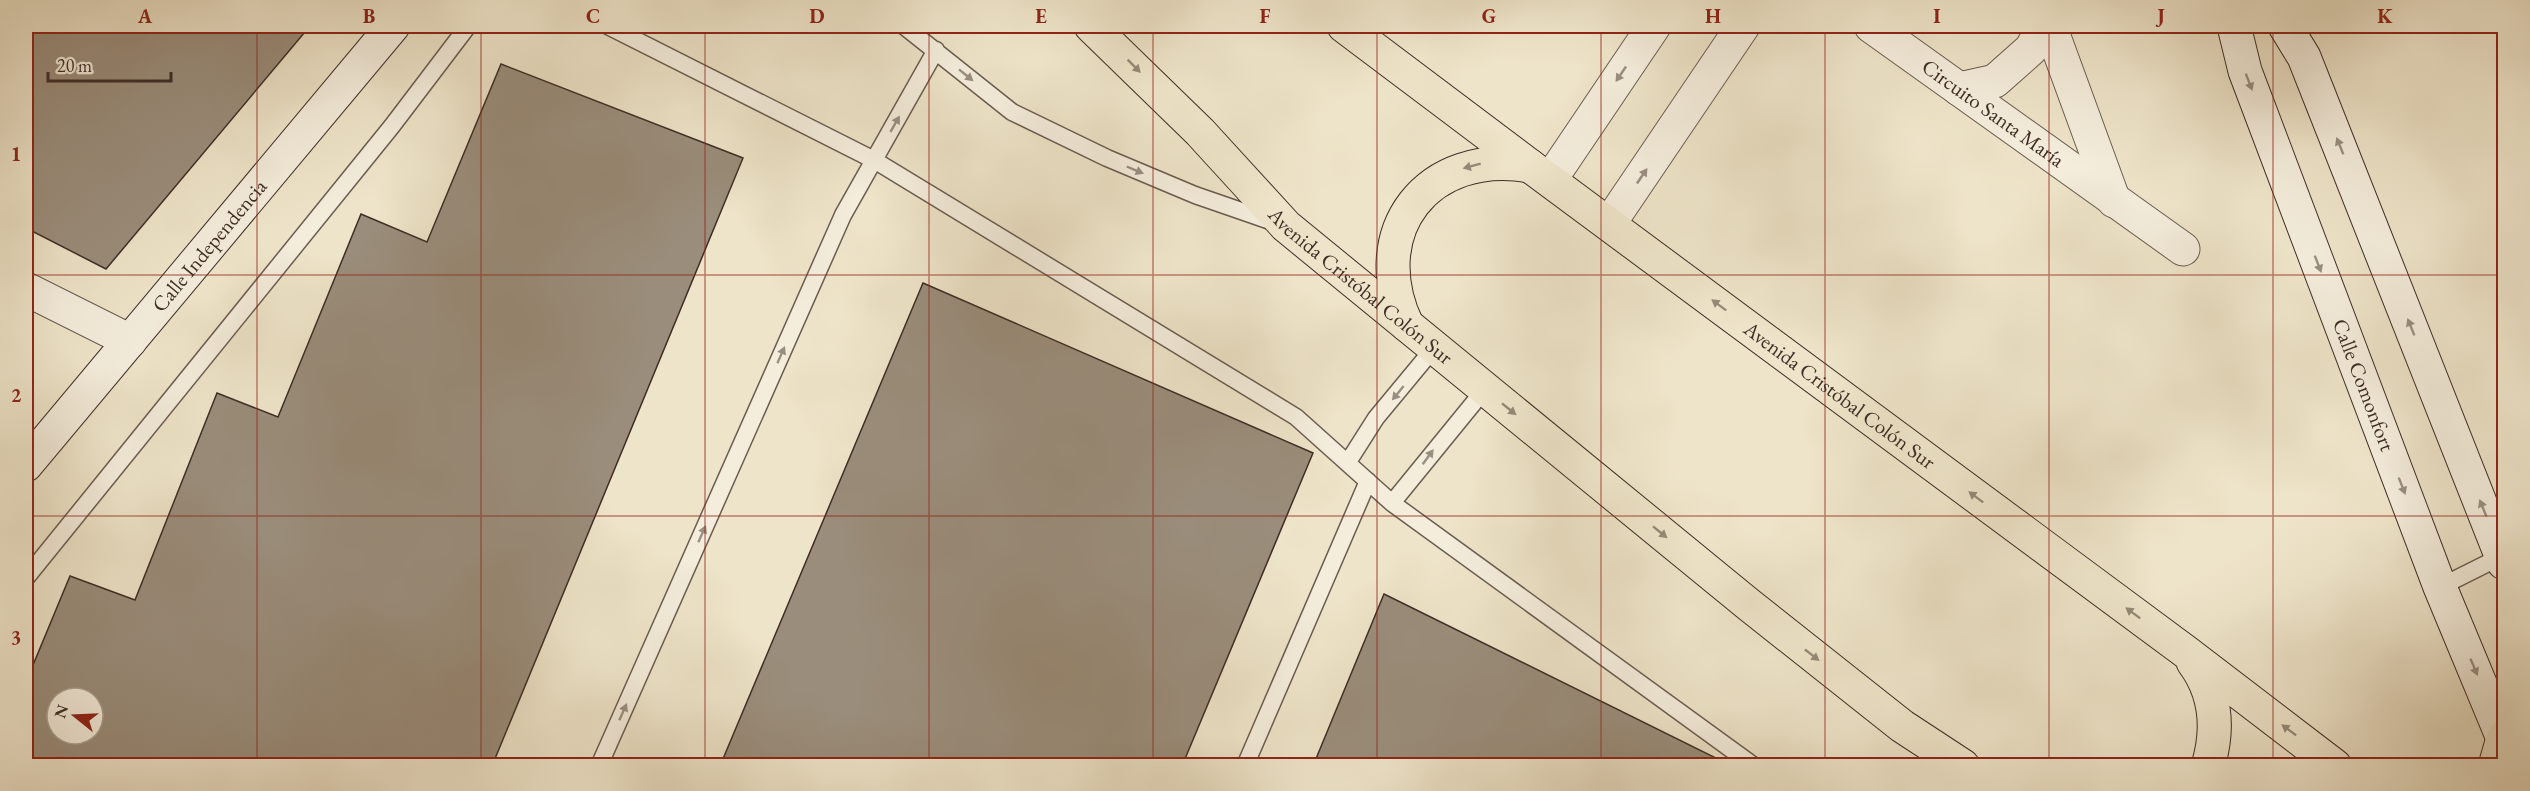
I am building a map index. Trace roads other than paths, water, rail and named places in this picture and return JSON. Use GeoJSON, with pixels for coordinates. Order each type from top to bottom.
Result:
{"type":"FeatureCollection","features":[{"type":"Feature","properties":{"kind":"main road","name":"Avenida Cristóbal Colón Sur"},"geometry":{"type":"LineString","coordinates":[[1091,26],[1200,132],[1286,226],[1902,726],[1963,765]]}},
{"type":"Feature","properties":{"kind":"main road","name":"Avenida Cristóbal Colón Sur"},"geometry":{"type":"LineString","coordinates":[[1344,26],[2335,765]]}},
{"type":"Feature","properties":{"kind":"main road"},"geometry":{"type":"LineString","coordinates":[[1407,325],[1398,304],[1393,282],[1392,259],[1397,236],[1420,196],[1438,181],[1472,166],[1506,162],[1540,173]]}},
{"type":"Feature","properties":{"kind":"main road"},"geometry":{"type":"LineString","coordinates":[[2186,652],[2201,672],[2211,695],[2216,720],[2214,746],[2208,765]]}},
{"type":"Feature","properties":{"kind":"street","name":"Calle Independencia"},"geometry":{"type":"LineString","coordinates":[[26,465],[393,26]]}},
{"type":"Feature","properties":{"kind":"street"},"geometry":{"type":"LineString","coordinates":[[1540,173],[1654,26]]}},
{"type":"Feature","properties":{"kind":"street"},"geometry":{"type":"LineString","coordinates":[[1610,224],[1743,26]]}},
{"type":"Feature","properties":{"kind":"street","name":"Circuito Santa María"},"geometry":{"type":"LineString","coordinates":[[1871,26],[2183,249]]}},
{"type":"Feature","properties":{"kind":"street"},"geometry":{"type":"LineString","coordinates":[[1959,89],[1995,81],[2031,49],[2044,26]]}},
{"type":"Feature","properties":{"kind":"street","name":"Circuito Santa María"},"geometry":{"type":"LineString","coordinates":[[2049,26],[2114,201]]}},
{"type":"Feature","properties":{"kind":"street","name":"Calle Comonfort"},"geometry":{"type":"LineString","coordinates":[[2234,26],[2245,71],[2501,748]]}},
{"type":"Feature","properties":{"kind":"street"},"geometry":{"type":"LineString","coordinates":[[2285,26],[2304,57],[2504,558]]}},
{"type":"Feature","properties":{"kind":"street"},"geometry":{"type":"LineString","coordinates":[[26,289],[130,341]]}},
{"type":"Feature","properties":{"kind":"lane"},"geometry":{"type":"LineString","coordinates":[[26,578],[392,126],[468,26]]}},
{"type":"Feature","properties":{"kind":"lane"},"geometry":{"type":"LineString","coordinates":[[608,26],[874,160],[1296,417],[1392,503],[1754,765]]}},
{"type":"Feature","properties":{"kind":"lane"},"geometry":{"type":"LineString","coordinates":[[904,26],[1012,112],[1059,136],[1195,195],[1286,226]]}},
{"type":"Feature","properties":{"kind":"lane"},"geometry":{"type":"LineString","coordinates":[[599,765],[843,215],[936,50]]}},
{"type":"Feature","properties":{"kind":"lane"},"geometry":{"type":"LineString","coordinates":[[1348,462],[1376,418],[1434,348]]}},
{"type":"Feature","properties":{"kind":"lane"},"geometry":{"type":"LineString","coordinates":[[1392,503],[1485,389]]}},
{"type":"Feature","properties":{"kind":"lane"},"geometry":{"type":"LineString","coordinates":[[1245,765],[1368,481]]}},
{"type":"Feature","properties":{"kind":"lane"},"geometry":{"type":"LineString","coordinates":[[2440,586],[2504,558]]}}]}
